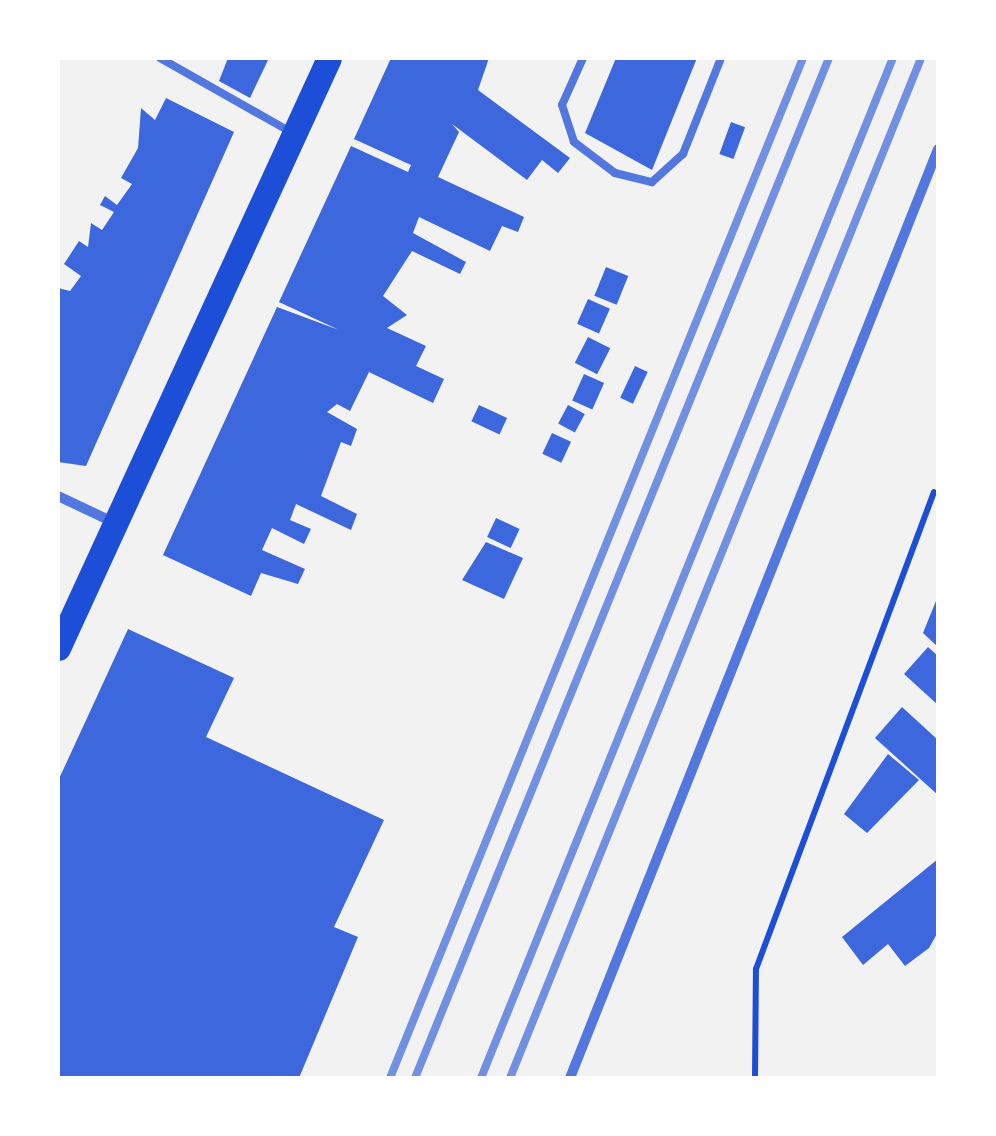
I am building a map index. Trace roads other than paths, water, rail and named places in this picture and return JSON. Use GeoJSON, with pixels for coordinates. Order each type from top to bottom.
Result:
{"type":"FeatureCollection","features":[{"type":"Feature","properties":{"kind":"main road"},"geometry":{"type":"LineString","coordinates":[[58,648],[299,136],[329,58]]}},
{"type":"Feature","properties":{"kind":"street"},"geometry":{"type":"LineString","coordinates":[[570,1078],[938,150]]}},
{"type":"Feature","properties":{"kind":"street"},"geometry":{"type":"LineString","coordinates":[[58,496],[116,524]]}},
{"type":"Feature","properties":{"kind":"lane"},"geometry":{"type":"LineString","coordinates":[[160,58],[299,136]]}},
{"type":"Feature","properties":{"kind":"lane"},"geometry":{"type":"LineString","coordinates":[[584,58],[562,105],[574,142],[615,173],[652,182],[683,154],[721,58]]}},
{"type":"Feature","properties":{"kind":"railway"},"geometry":{"type":"LineString","coordinates":[[390,1078],[803,58]]}},
{"type":"Feature","properties":{"kind":"railway"},"geometry":{"type":"LineString","coordinates":[[415,1078],[829,58]]}},
{"type":"Feature","properties":{"kind":"railway"},"geometry":{"type":"LineString","coordinates":[[481,1078],[893,58]]}},
{"type":"Feature","properties":{"kind":"railway"},"geometry":{"type":"LineString","coordinates":[[510,1078],[921,58]]}}]}
